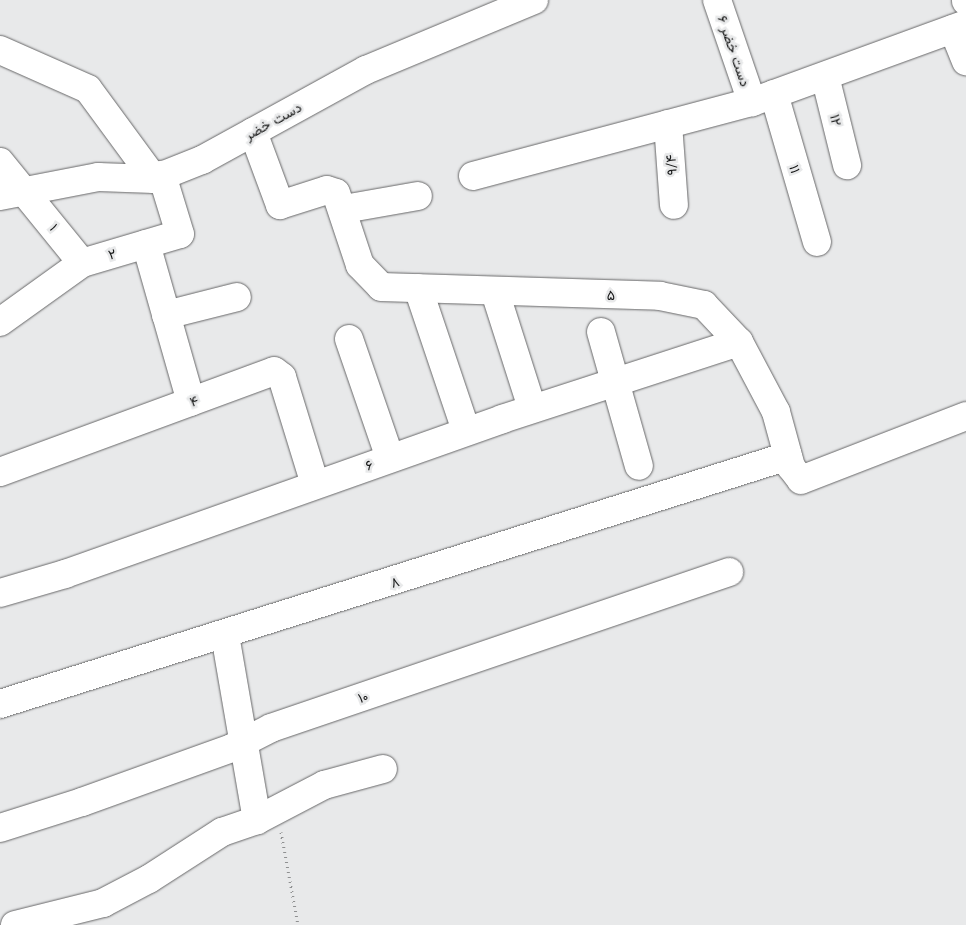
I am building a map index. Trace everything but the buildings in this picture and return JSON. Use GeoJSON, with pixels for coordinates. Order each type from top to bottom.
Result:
{"type":"FeatureCollection","features":[{"type":"Feature","properties":{"kind":"street","name":"دست خضر"},"geometry":{"type":"LineString","coordinates":[[13,194],[98,177],[158,177],[202,160],[366,70],[534,0]]}},
{"type":"Feature","properties":{"kind":"street","name":"دست خضر ۶"},"geometry":{"type":"LineString","coordinates":[[717,0],[763,98]]}},
{"type":"Feature","properties":{"kind":"street"},"geometry":{"type":"LineString","coordinates":[[473,176],[763,98],[960,27],[966,62]]}},
{"type":"Feature","properties":{"kind":"street"},"geometry":{"type":"LineString","coordinates":[[0,50],[88,89],[158,177]]}},
{"type":"Feature","properties":{"kind":"street","name":"۱۲"},"geometry":{"type":"LineString","coordinates":[[825,76],[847,165]]}},
{"type":"Feature","properties":{"kind":"street","name":"۱۱"},"geometry":{"type":"LineString","coordinates":[[763,98],[817,242]]}},
{"type":"Feature","properties":{"kind":"street","name":"۹/۴"},"geometry":{"type":"LineString","coordinates":[[668,124],[674,205]]}},
{"type":"Feature","properties":{"kind":"street","name":"۵"},"geometry":{"type":"LineString","coordinates":[[253,132],[280,205],[327,190],[336,193],[344,209],[360,265],[381,287],[660,296],[704,305],[739,342],[776,412],[791,467],[801,480],[966,416]]}},
{"type":"Feature","properties":{"kind":"street"},"geometry":{"type":"LineString","coordinates":[[0,162],[13,194]]}},
{"type":"Feature","properties":{"kind":"street","name":"۲"},"geometry":{"type":"LineString","coordinates":[[0,322],[82,263],[180,234],[158,177]]}},
{"type":"Feature","properties":{"kind":"street","name":"۱"},"geometry":{"type":"LineString","coordinates":[[13,194],[82,263]]}},
{"type":"Feature","properties":{"kind":"street"},"geometry":{"type":"LineString","coordinates":[[344,209],[418,196]]}},
{"type":"Feature","properties":{"kind":"street"},"geometry":{"type":"LineString","coordinates":[[146,244],[190,402]]}},
{"type":"Feature","properties":{"kind":"street"},"geometry":{"type":"LineString","coordinates":[[418,288],[466,432]]}},
{"type":"Feature","properties":{"kind":"street"},"geometry":{"type":"LineString","coordinates":[[495,292],[532,408]]}},
{"type":"Feature","properties":{"kind":"street"},"geometry":{"type":"LineString","coordinates":[[166,315],[237,297]]}},
{"type":"Feature","properties":{"kind":"street"},"geometry":{"type":"LineString","coordinates":[[601,332],[639,466]]}},
{"type":"Feature","properties":{"kind":"street"},"geometry":{"type":"LineString","coordinates":[[349,339],[390,458]]}},
{"type":"Feature","properties":{"kind":"street","name":"۶"},"geometry":{"type":"LineString","coordinates":[[0,593],[65,574],[532,408],[739,342]]}},
{"type":"Feature","properties":{"kind":"street","name":"۴"},"geometry":{"type":"LineString","coordinates":[[0,472],[274,371],[282,377],[315,484]]}},
{"type":"Feature","properties":{"kind":"street","name":"۸"},"geometry":{"type":"LineString","coordinates":[[0,704],[788,456]]}},
{"type":"Feature","properties":{"kind":"street","name":"۱۰"},"geometry":{"type":"LineString","coordinates":[[0,828],[82,802],[243,742],[271,728],[729,572]]}},
{"type":"Feature","properties":{"kind":"street"},"geometry":{"type":"LineString","coordinates":[[224,635],[243,742],[267,815]]}},
{"type":"Feature","properties":{"kind":"street"},"geometry":{"type":"LineString","coordinates":[[15,925],[103,903],[149,879],[222,832],[267,815],[324,784],[383,769]]}},
{"type":"Feature","properties":{"kind":"path"},"geometry":{"type":"LineString","coordinates":[[267,815],[298,925]]}}]}
